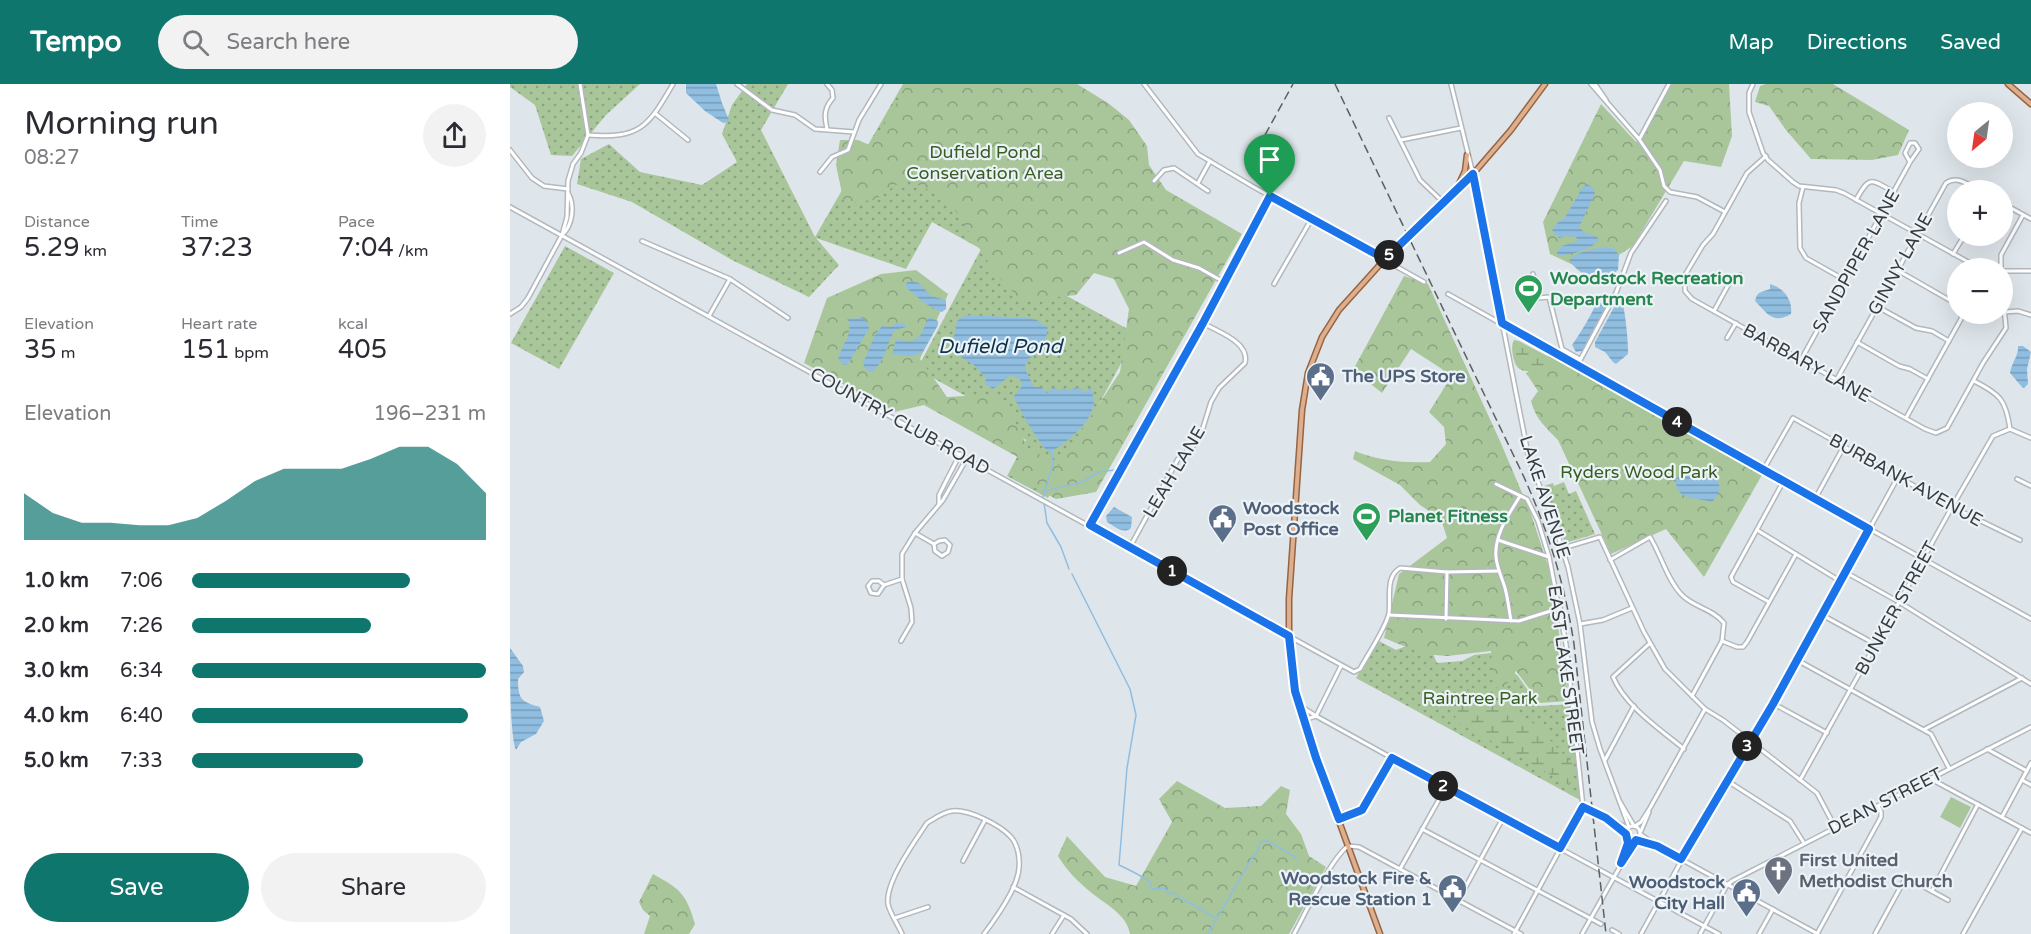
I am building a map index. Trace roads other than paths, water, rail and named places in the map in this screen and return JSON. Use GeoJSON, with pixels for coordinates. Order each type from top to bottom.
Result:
{"type":"FeatureCollection","features":[{"type":"Feature","properties":{"kind":"main road"},"geometry":{"type":"LineString","coordinates":[[1380,934],[1316,758],[1295,691],[1289,636],[1289,599],[1302,406],[1308,373],[1322,337],[1335,315],[1385,259],[1473,174],[1517,123],[1545,84]]}},
{"type":"Feature","properties":{"kind":"main road"},"geometry":{"type":"LineString","coordinates":[[2008,84],[2031,104]]}},
{"type":"Feature","properties":{"kind":"main road"},"geometry":{"type":"LineString","coordinates":[[1456,190],[1462,177],[1467,155]]}},
{"type":"Feature","properties":{"kind":"street"},"geometry":{"type":"LineString","coordinates":[[510,314],[525,303],[562,234],[567,219],[570,207],[568,181],[573,164],[581,153],[588,135],[580,84]]}},
{"type":"Feature","properties":{"kind":"street"},"geometry":{"type":"LineString","coordinates":[[588,135],[624,136],[641,128],[656,114],[673,84]]}},
{"type":"Feature","properties":{"kind":"street"},"geometry":{"type":"LineString","coordinates":[[737,84],[772,110],[795,116],[815,129],[854,132]]}},
{"type":"Feature","properties":{"kind":"street"},"geometry":{"type":"LineString","coordinates":[[827,84],[832,90],[833,98],[826,105],[824,116],[827,129]]}},
{"type":"Feature","properties":{"kind":"street"},"geometry":{"type":"LineString","coordinates":[[819,172],[832,157],[848,150],[859,120],[881,84]]}},
{"type":"Feature","properties":{"kind":"street"},"geometry":{"type":"LineString","coordinates":[[1144,84],[1198,154],[1424,282]]}},
{"type":"Feature","properties":{"kind":"street","name":"LAKE AVENUE"},"geometry":{"type":"LineString","coordinates":[[1451,84],[1473,174],[1529,459],[1563,548],[1580,624],[1592,722],[1628,828]]}},
{"type":"Feature","properties":{"kind":"street"},"geometry":{"type":"LineString","coordinates":[[1593,84],[1639,139],[1660,170],[1664,186],[1671,192],[1697,197],[1725,212],[1747,173],[1766,156]]}},
{"type":"Feature","properties":{"kind":"street"},"geometry":{"type":"LineString","coordinates":[[1639,139],[1669,84]]}},
{"type":"Feature","properties":{"kind":"street"},"geometry":{"type":"LineString","coordinates":[[1753,84],[1749,93],[1749,112],[1766,156],[1793,182],[1803,187],[1836,190],[1959,258]]}},
{"type":"Feature","properties":{"kind":"street"},"geometry":{"type":"LineString","coordinates":[[656,114],[688,140]]}},
{"type":"Feature","properties":{"kind":"street"},"geometry":{"type":"LineString","coordinates":[[1389,118],[1420,180],[1443,202]]}},
{"type":"Feature","properties":{"kind":"street"},"geometry":{"type":"LineString","coordinates":[[1401,141],[1461,128]]}},
{"type":"Feature","properties":{"kind":"street","name":"SANDPIPER LANE"},"geometry":{"type":"LineString","coordinates":[[1801,360],[1918,149],[1915,143],[1910,143],[1905,153],[1910,162]]}},
{"type":"Feature","properties":{"kind":"street"},"geometry":{"type":"LineString","coordinates":[[510,150],[532,178],[544,186],[568,191]]}},
{"type":"Feature","properties":{"kind":"street"},"geometry":{"type":"LineString","coordinates":[[1198,183],[1210,161]]}},
{"type":"Feature","properties":{"kind":"street"},"geometry":{"type":"LineString","coordinates":[[1154,181],[1164,170],[1174,168],[1208,191]]}},
{"type":"Feature","properties":{"kind":"street"},"geometry":{"type":"LineString","coordinates":[[1856,200],[1868,182],[1876,182],[1894,192]]}},
{"type":"Feature","properties":{"kind":"street","name":"GINNY LANE"},"geometry":{"type":"LineString","coordinates":[[1837,379],[1916,234],[1947,182]]}},
{"type":"Feature","properties":{"kind":"street"},"geometry":{"type":"LineString","coordinates":[[1803,187],[1799,203],[1802,254],[1845,280]]}},
{"type":"Feature","properties":{"kind":"street"},"geometry":{"type":"LineString","coordinates":[[1577,366],[1616,293],[1631,253],[1671,192]]}},
{"type":"Feature","properties":{"kind":"street"},"geometry":{"type":"LineString","coordinates":[[1090,525],[1203,323],[1270,196]]}},
{"type":"Feature","properties":{"kind":"street","name":"COUNTRY CLUB ROAD"},"geometry":{"type":"LineString","coordinates":[[510,207],[1130,547],[1341,666]]}},
{"type":"Feature","properties":{"kind":"street"},"geometry":{"type":"LineString","coordinates":[[2013,209],[2031,219]]}},
{"type":"Feature","properties":{"kind":"street","name":"BARBARY LANE"},"geometry":{"type":"LineString","coordinates":[[1725,212],[1685,275],[1683,285],[1692,299],[1936,433],[1947,428],[1974,381]]}},
{"type":"Feature","properties":{"kind":"street"},"geometry":{"type":"LineString","coordinates":[[2001,258],[2023,215]]}},
{"type":"Feature","properties":{"kind":"street"},"geometry":{"type":"LineString","coordinates":[[1275,284],[1312,218]]}},
{"type":"Feature","properties":{"kind":"street"},"geometry":{"type":"LineString","coordinates":[[642,241],[730,279],[788,318]]}},
{"type":"Feature","properties":{"kind":"street"},"geometry":{"type":"LineString","coordinates":[[1119,253],[1144,242],[1173,260],[1199,268],[1224,282]]}},
{"type":"Feature","properties":{"kind":"street"},"geometry":{"type":"LineString","coordinates":[[1953,255],[1958,246]]}},
{"type":"Feature","properties":{"kind":"street"},"geometry":{"type":"LineString","coordinates":[[1897,270],[1947,299]]}},
{"type":"Feature","properties":{"kind":"street"},"geometry":{"type":"LineString","coordinates":[[2013,270],[2031,271]]}},
{"type":"Feature","properties":{"kind":"street"},"geometry":{"type":"LineString","coordinates":[[1533,274],[1538,298],[1550,297],[1562,349],[1581,359]]}},
{"type":"Feature","properties":{"kind":"street"},"geometry":{"type":"LineString","coordinates":[[1714,311],[1731,280],[1740,275]]}},
{"type":"Feature","properties":{"kind":"street"},"geometry":{"type":"LineString","coordinates":[[709,316],[730,279]]}},
{"type":"Feature","properties":{"kind":"street"},"geometry":{"type":"LineString","coordinates":[[1448,294],[2031,619]]}},
{"type":"Feature","properties":{"kind":"street"},"geometry":{"type":"LineString","coordinates":[[1876,306],[1916,328],[1932,331],[1949,341]]}},
{"type":"Feature","properties":{"kind":"street"},"geometry":{"type":"LineString","coordinates":[[2013,311],[2031,315]]}},
{"type":"Feature","properties":{"kind":"street","name":"LEAH LANE"},"geometry":{"type":"LineString","coordinates":[[1130,547],[1178,459],[1194,446],[1202,431],[1211,402],[1219,388],[1245,363],[1246,358],[1242,346],[1203,323]]}},
{"type":"Feature","properties":{"kind":"street"},"geometry":{"type":"LineString","coordinates":[[1727,338],[1736,323]]}},
{"type":"Feature","properties":{"kind":"street"},"geometry":{"type":"LineString","coordinates":[[1906,418],[1959,324]]}},
{"type":"Feature","properties":{"kind":"street"},"geometry":{"type":"LineString","coordinates":[[2006,324],[2006,328],[1974,381],[1992,390],[2000,398],[2005,406],[2010,429],[2031,438]]}},
{"type":"Feature","properties":{"kind":"street"},"geometry":{"type":"LineString","coordinates":[[1857,342],[1899,366],[1928,379]]}},
{"type":"Feature","properties":{"kind":"street","name":"BURBANK AVENUE"},"geometry":{"type":"LineString","coordinates":[[1765,467],[1793,418],[1952,507],[2020,540]]}},
{"type":"Feature","properties":{"kind":"street","name":"BUNKER STREET"},"geometry":{"type":"LineString","coordinates":[[1800,780],[1993,436],[2010,429]]}},
{"type":"Feature","properties":{"kind":"street"},"geometry":{"type":"LineString","coordinates":[[1815,499],[1844,446]]}},
{"type":"Feature","properties":{"kind":"street"},"geometry":{"type":"LineString","coordinates":[[939,506],[939,495],[960,454]]}},
{"type":"Feature","properties":{"kind":"street"},"geometry":{"type":"LineString","coordinates":[[901,640],[912,622],[911,608],[902,579],[902,554],[915,533],[939,506],[967,458]]}},
{"type":"Feature","properties":{"kind":"street"},"geometry":{"type":"LineString","coordinates":[[1641,934],[1726,780],[1773,704],[1898,477]]}},
{"type":"Feature","properties":{"kind":"street"},"geometry":{"type":"LineString","coordinates":[[2017,478],[2031,486]]}},
{"type":"Feature","properties":{"kind":"street"},"geometry":{"type":"LineString","coordinates":[[1769,602],[1733,582],[1731,577],[1783,482]]}},
{"type":"Feature","properties":{"kind":"street","name":"EAST LAKE STREET"},"geometry":{"type":"LineString","coordinates":[[1496,484],[1527,500],[1549,557],[1566,644],[1583,807]]}},
{"type":"Feature","properties":{"kind":"street"},"geometry":{"type":"LineString","coordinates":[[1510,621],[1505,586],[1496,555],[1498,540],[1505,522],[1520,496]]}},
{"type":"Feature","properties":{"kind":"street"},"geometry":{"type":"LineString","coordinates":[[1757,529],[1840,581]]}},
{"type":"Feature","properties":{"kind":"street"},"geometry":{"type":"LineString","coordinates":[[915,533],[934,544]]}},
{"type":"Feature","properties":{"kind":"street"},"geometry":{"type":"LineString","coordinates":[[1563,548],[1600,537],[1632,608],[1665,669],[1705,709],[1817,793],[1835,827]]}},
{"type":"Feature","properties":{"kind":"street"},"geometry":{"type":"LineString","coordinates":[[1611,560],[1650,537],[1682,596],[1717,615],[1724,623],[1722,640],[1692,697]]}},
{"type":"Feature","properties":{"kind":"street"},"geometry":{"type":"LineString","coordinates":[[945,540],[950,544],[948,552],[942,556],[935,551],[934,544],[945,540]]}},
{"type":"Feature","properties":{"kind":"street"},"geometry":{"type":"LineString","coordinates":[[1498,540],[1549,557]]}},
{"type":"Feature","properties":{"kind":"street"},"geometry":{"type":"LineString","coordinates":[[1722,640],[1737,647],[1743,647],[1796,554]]}},
{"type":"Feature","properties":{"kind":"street"},"geometry":{"type":"LineString","coordinates":[[1304,720],[1316,716],[1341,666],[1354,672],[1360,669],[1389,615],[1391,577],[1394,571],[1400,568],[1447,572],[1499,571]]}},
{"type":"Feature","properties":{"kind":"street"},"geometry":{"type":"LineString","coordinates":[[1446,619],[1447,572]]}},
{"type":"Feature","properties":{"kind":"street"},"geometry":{"type":"LineString","coordinates":[[1845,572],[1899,602],[2031,684]]}},
{"type":"Feature","properties":{"kind":"street"},"geometry":{"type":"LineString","coordinates":[[884,585],[879,581],[872,581],[868,586],[871,593],[878,594],[884,585],[902,579]]}},
{"type":"Feature","properties":{"kind":"street"},"geometry":{"type":"LineString","coordinates":[[1389,615],[1519,621],[1560,608]]}},
{"type":"Feature","properties":{"kind":"street"},"geometry":{"type":"LineString","coordinates":[[1580,624],[1603,620],[1632,608]]}},
{"type":"Feature","properties":{"kind":"street"},"geometry":{"type":"LineString","coordinates":[[1821,615],[1875,645]]}},
{"type":"Feature","properties":{"kind":"street"},"geometry":{"type":"LineString","coordinates":[[1650,644],[1613,677],[1616,685],[1634,706],[1684,749]]}},
{"type":"Feature","properties":{"kind":"street"},"geometry":{"type":"LineString","coordinates":[[1797,660],[1931,734],[1949,768]]}},
{"type":"Feature","properties":{"kind":"street"},"geometry":{"type":"LineString","coordinates":[[1924,730],[2022,678]]}},
{"type":"Feature","properties":{"kind":"street"},"geometry":{"type":"LineString","coordinates":[[1773,704],[1827,733]]}},
{"type":"Feature","properties":{"kind":"street"},"geometry":{"type":"LineString","coordinates":[[1299,705],[1392,758],[1719,934]]}},
{"type":"Feature","properties":{"kind":"street"},"geometry":{"type":"LineString","coordinates":[[1604,761],[1634,706]]}},
{"type":"Feature","properties":{"kind":"street"},"geometry":{"type":"LineString","coordinates":[[1515,933],[1583,807],[1628,828],[1641,822],[1705,709]]}},
{"type":"Feature","properties":{"kind":"street","name":"DEAN STREET"},"geometry":{"type":"LineString","coordinates":[[1727,885],[1803,843],[2031,727]]}},
{"type":"Feature","properties":{"kind":"street"},"geometry":{"type":"LineString","coordinates":[[1987,749],[2027,771]]}},
{"type":"Feature","properties":{"kind":"street"},"geometry":{"type":"LineString","coordinates":[[1339,819],[1362,810],[1392,758]]}},
{"type":"Feature","properties":{"kind":"street"},"geometry":{"type":"LineString","coordinates":[[2002,817],[2031,763]]}},
{"type":"Feature","properties":{"kind":"street"},"geometry":{"type":"LineString","coordinates":[[1929,778],[2031,833]]}},
{"type":"Feature","properties":{"kind":"street"},"geometry":{"type":"LineString","coordinates":[[1726,780],[1790,821],[1803,843]]}},
{"type":"Feature","properties":{"kind":"street"},"geometry":{"type":"LineString","coordinates":[[2022,780],[2031,785]]}},
{"type":"Feature","properties":{"kind":"street"},"geometry":{"type":"LineString","coordinates":[[1400,869],[1446,787]]}},
{"type":"Feature","properties":{"kind":"street","name":"LAKE AVENUE"},"geometry":{"type":"LineString","coordinates":[[1620,802],[1640,833],[1657,846]]}},
{"type":"Feature","properties":{"kind":"street"},"geometry":{"type":"LineString","coordinates":[[1932,891],[1978,804]]}},
{"type":"Feature","properties":{"kind":"street"},"geometry":{"type":"LineString","coordinates":[[1606,818],[1627,836],[1657,846],[1818,934],[1881,817],[1878,806]]}},
{"type":"Feature","properties":{"kind":"street"},"geometry":{"type":"LineString","coordinates":[[1582,934],[1640,833],[1650,808]]}},
{"type":"Feature","properties":{"kind":"street"},"geometry":{"type":"LineString","coordinates":[[902,934],[890,910],[888,900],[891,886],[927,823],[951,811],[973,814],[985,820],[1011,838],[1018,851],[1019,869],[1013,887],[984,934]]}},
{"type":"Feature","properties":{"kind":"street"},"geometry":{"type":"LineString","coordinates":[[1458,901],[1503,818]]}},
{"type":"Feature","properties":{"kind":"street"},"geometry":{"type":"LineString","coordinates":[[963,861],[985,820]]}},
{"type":"Feature","properties":{"kind":"street"},"geometry":{"type":"LineString","coordinates":[[1621,863],[1627,848],[1628,828]]}},
{"type":"Feature","properties":{"kind":"street"},"geometry":{"type":"LineString","coordinates":[[1964,934],[2022,828]]}},
{"type":"Feature","properties":{"kind":"street"},"geometry":{"type":"LineString","coordinates":[[1422,829],[1601,924]]}},
{"type":"Feature","properties":{"kind":"street"},"geometry":{"type":"LineString","coordinates":[[1294,934],[1341,851],[1348,846],[1359,847],[1515,933],[1521,934]]}},
{"type":"Feature","properties":{"kind":"street"},"geometry":{"type":"LineString","coordinates":[[1875,934],[1906,877],[1948,900]]}},
{"type":"Feature","properties":{"kind":"street"},"geometry":{"type":"LineString","coordinates":[[1700,934],[1727,885]]}},
{"type":"Feature","properties":{"kind":"street"},"geometry":{"type":"LineString","coordinates":[[1013,887],[1077,923],[1087,934]]}},
{"type":"Feature","properties":{"kind":"street"},"geometry":{"type":"LineString","coordinates":[[895,918],[928,907]]}},
{"type":"Feature","properties":{"kind":"street"},"geometry":{"type":"LineString","coordinates":[[1759,934],[1773,909]]}},
{"type":"Feature","properties":{"kind":"street"},"geometry":{"type":"LineString","coordinates":[[1052,934],[1064,915]]}},
{"type":"Feature","properties":{"kind":"street"},"geometry":{"type":"LineString","coordinates":[[1612,930],[1619,934]]}},
{"type":"Feature","properties":{"kind":"water"},"geometry":{"type":"Polygon","coordinates":[[[686,84],[716,84],[728,122],[723,123],[705,111],[686,93],[686,84]]]}},
{"type":"Feature","properties":{"kind":"water"},"geometry":{"type":"Polygon","coordinates":[[[1587,184],[1593,188],[1595,194],[1579,227],[1599,240],[1585,249],[1558,256],[1557,252],[1562,246],[1578,241],[1576,237],[1559,238],[1552,230],[1559,221],[1564,219],[1582,188],[1587,184]]]}},
{"type":"Feature","properties":{"kind":"water"},"geometry":{"type":"Polygon","coordinates":[[[1602,247],[1613,248],[1619,255],[1618,270],[1607,280],[1591,279],[1580,272],[1569,260],[1580,253],[1602,247]]]}},
{"type":"Feature","properties":{"kind":"water"},"geometry":{"type":"Polygon","coordinates":[[[911,281],[919,283],[931,296],[946,300],[946,309],[942,312],[932,308],[919,298],[906,287],[906,283],[911,281]]]}},
{"type":"Feature","properties":{"kind":"water"},"geometry":{"type":"Polygon","coordinates":[[[1770,284],[1779,288],[1789,299],[1791,314],[1775,318],[1755,301],[1762,291],[1770,289],[1770,284]]]}},
{"type":"Feature","properties":{"kind":"water"},"geometry":{"type":"Polygon","coordinates":[[[1618,300],[1622,303],[1624,312],[1628,354],[1616,364],[1605,352],[1595,347],[1595,342],[1618,300]]]}},
{"type":"Feature","properties":{"kind":"water"},"geometry":{"type":"Polygon","coordinates":[[[1603,302],[1606,306],[1582,351],[1576,352],[1572,345],[1596,304],[1603,302]]]}},
{"type":"Feature","properties":{"kind":"water","name":"Dufield Pond"},"geometry":{"type":"Polygon","coordinates":[[[965,315],[1028,318],[1037,320],[1048,328],[1042,346],[1025,364],[1034,387],[1041,387],[1047,393],[1050,389],[1055,388],[1060,391],[1064,388],[1070,391],[1074,388],[1082,389],[1084,393],[1090,387],[1093,397],[1093,407],[1089,416],[1067,441],[1050,453],[1046,450],[1024,417],[1014,396],[1022,386],[1020,379],[1011,375],[993,389],[985,384],[986,378],[974,365],[961,357],[954,337],[957,321],[965,315]]]}},
{"type":"Feature","properties":{"kind":"water"},"geometry":{"type":"Polygon","coordinates":[[[929,317],[938,321],[938,325],[923,352],[911,356],[892,354],[896,340],[912,341],[920,336],[929,317]]]}},
{"type":"Feature","properties":{"kind":"water"},"geometry":{"type":"Polygon","coordinates":[[[862,318],[867,322],[869,328],[848,364],[844,365],[838,359],[848,337],[850,323],[847,319],[862,318]]]}},
{"type":"Feature","properties":{"kind":"water"},"geometry":{"type":"Polygon","coordinates":[[[897,323],[904,323],[906,327],[895,330],[877,367],[872,372],[866,370],[863,363],[875,335],[882,326],[891,327],[897,323]]]}},
{"type":"Feature","properties":{"kind":"water"},"geometry":{"type":"Polygon","coordinates":[[[2018,346],[2023,346],[2031,352],[2027,369],[2028,384],[2024,388],[2010,373],[2018,346]]]}},
{"type":"Feature","properties":{"kind":"water"},"geometry":{"type":"Polygon","coordinates":[[[1680,475],[1709,477],[1718,480],[1718,494],[1712,502],[1683,495],[1676,486],[1676,479],[1680,475]]]}},
{"type":"Feature","properties":{"kind":"water"},"geometry":{"type":"Polygon","coordinates":[[[1114,507],[1132,517],[1131,528],[1125,531],[1107,522],[1106,516],[1114,507]]]}},
{"type":"Feature","properties":{"kind":"water"},"geometry":{"type":"Polygon","coordinates":[[[510,648],[523,666],[524,672],[518,679],[520,695],[525,701],[540,707],[544,721],[536,734],[521,742],[516,750],[511,718],[510,648]]]}},
{"type":"Feature","properties":{"kind":"waterway"},"geometry":{"type":"LineString","coordinates":[[1043,497],[1053,464],[1052,453]]}},
{"type":"Feature","properties":{"kind":"waterway"},"geometry":{"type":"LineString","coordinates":[[1044,491],[1082,482],[1099,472],[1119,468],[1127,454]]}},
{"type":"Feature","properties":{"kind":"waterway"},"geometry":{"type":"LineString","coordinates":[[1044,503],[1047,523],[1061,547],[1069,569]]}},
{"type":"Feature","properties":{"kind":"waterway"},"geometry":{"type":"LineString","coordinates":[[1072,574],[1130,689],[1136,715],[1127,768],[1119,865],[1151,883],[1151,889],[1164,888],[1167,892],[1176,894],[1179,898],[1217,919]]}},
{"type":"Feature","properties":{"kind":"waterway"},"geometry":{"type":"LineString","coordinates":[[1208,934],[1257,853],[1260,842],[1266,840],[1297,858]]}},
{"type":"Feature","properties":{"kind":"railway"},"geometry":{"type":"LineString","coordinates":[[1265,135],[1293,84]]}},
{"type":"Feature","properties":{"kind":"railway"},"geometry":{"type":"LineString","coordinates":[[1335,84],[1523,475],[1554,558],[1566,600],[1574,644],[1606,934]]}},
{"type":"Feature","properties":{"kind":"place","name":"Woodstock Recreation Department"},"geometry":{"type":"Point","coordinates":[1529,314]}},
{"type":"Feature","properties":{"kind":"place","name":"The UPS Store"},"geometry":{"type":"Point","coordinates":[1321,402]}},
{"type":"Feature","properties":{"kind":"place","name":"Planet Fitness"},"geometry":{"type":"Point","coordinates":[1367,542]}},
{"type":"Feature","properties":{"kind":"place","name":"Woodstock Post Office"},"geometry":{"type":"Point","coordinates":[1222,544]}},
{"type":"Feature","properties":{"kind":"place","name":"First United Methodist Church"},"geometry":{"type":"Point","coordinates":[1778,896]}},
{"type":"Feature","properties":{"kind":"place","name":"Woodstock Fire & Rescue Station 1"},"geometry":{"type":"Point","coordinates":[1453,914]}},
{"type":"Feature","properties":{"kind":"place","name":"Woodstock City Hall"},"geometry":{"type":"Point","coordinates":[1746,918]}},
{"type":"Feature","properties":{"kind":"park label","name":"Dufield Pond Conservation Area"},"geometry":{"type":"Point","coordinates":[985,162]}},
{"type":"Feature","properties":{"kind":"park label","name":"Ryders Wood Park"},"geometry":{"type":"Point","coordinates":[1639,472]}},
{"type":"Feature","properties":{"kind":"park label","name":"Raintree Park"},"geometry":{"type":"Point","coordinates":[1480,698]}}]}
